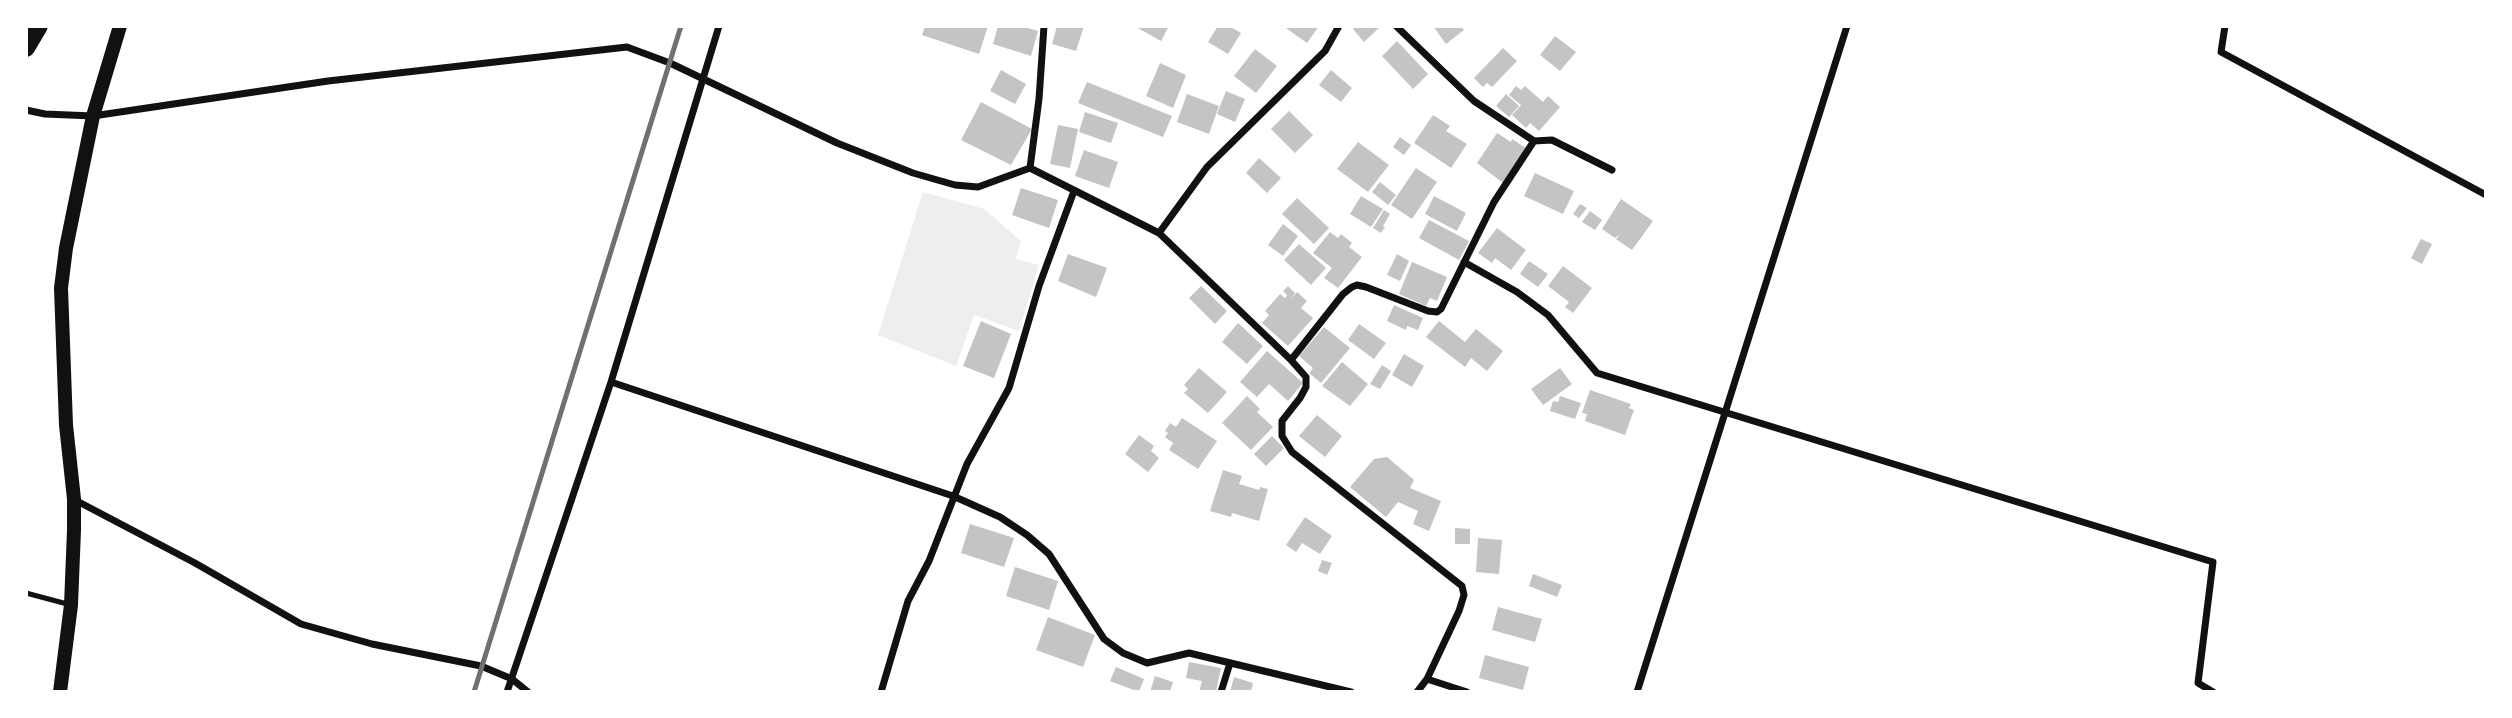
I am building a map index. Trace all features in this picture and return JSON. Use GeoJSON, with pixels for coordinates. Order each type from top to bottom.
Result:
{"type":"FeatureCollection","features":[{"type":"Feature","properties":{"kind":"main road"},"geometry":{"type":"LineString","coordinates":[[26,48],[39,26]]}},
{"type":"Feature","properties":{"kind":"main road"},"geometry":{"type":"LineString","coordinates":[[61,692],[71,605],[74,499],[66,425],[61,288],[66,248],[93,116],[120,26]]}},
{"type":"Feature","properties":{"kind":"street"},"geometry":{"type":"LineString","coordinates":[[508,692],[611,382],[719,26]]}},
{"type":"Feature","properties":{"kind":"street"},"geometry":{"type":"LineString","coordinates":[[1030,168],[1039,99],[1044,26]]}},
{"type":"Feature","properties":{"kind":"street"},"geometry":{"type":"LineString","coordinates":[[1159,233],[1207,167],[1325,51],[1339,26]]}},
{"type":"Feature","properties":{"kind":"street"},"geometry":{"type":"LineString","coordinates":[[1396,26],[1474,101],[1534,141],[1552,140],[1612,170]]}},
{"type":"Feature","properties":{"kind":"street"},"geometry":{"type":"LineString","coordinates":[[1637,692],[1847,26]]}},
{"type":"Feature","properties":{"kind":"street"},"geometry":{"type":"LineString","coordinates":[[2225,26],[2221,52],[2486,195]]}},
{"type":"Feature","properties":{"kind":"street"},"geometry":{"type":"LineString","coordinates":[[26,110],[46,114],[93,116],[328,81],[627,47],[670,63],[837,143],[913,173],[944,182],[978,187],[1030,168],[1159,233],[1291,360],[1306,377],[1306,387],[1282,421],[1282,436],[1292,452],[1462,586],[1464,595],[1459,611],[1427,679],[1417,692]]}},
{"type":"Feature","properties":{"kind":"street"},"geometry":{"type":"LineString","coordinates":[[1291,360],[1343,294],[1352,287],[1366,287],[1429,311],[1437,312],[1441,309],[1494,202],[1534,141]]}},
{"type":"Feature","properties":{"kind":"street"},"geometry":{"type":"LineString","coordinates":[[881,692],[908,601],[929,561],[967,464],[1009,388],[1039,286],[1074,191]]}},
{"type":"Feature","properties":{"kind":"street"},"geometry":{"type":"LineString","coordinates":[[1464,262],[1517,292],[1548,315],[1597,373],[2213,562],[2198,684],[2213,692]]}},
{"type":"Feature","properties":{"kind":"street"},"geometry":{"type":"LineString","coordinates":[[611,382],[953,496],[1000,517],[1049,554],[1104,639],[1123,653],[1147,663],[1189,653],[1351,692]]}},
{"type":"Feature","properties":{"kind":"street"},"geometry":{"type":"LineString","coordinates":[[74,499],[195,563],[301,624],[372,645],[481,667],[512,679],[528,692]]}},
{"type":"Feature","properties":{"kind":"street"},"geometry":{"type":"LineString","coordinates":[[1222,692],[1230,663]]}},
{"type":"Feature","properties":{"kind":"street"},"geometry":{"type":"LineString","coordinates":[[1427,679],[1467,692]]}},
{"type":"Feature","properties":{"kind":"lane"},"geometry":{"type":"LineString","coordinates":[[26,593],[71,605]]}},
{"type":"Feature","properties":{"kind":"shaded area"},"geometry":{"type":"Polygon","coordinates":[[[923,192],[984,209],[1021,241],[1016,259],[1039,265],[1019,331],[974,315],[956,366],[878,335],[923,192]]]}},
{"type":"Feature","properties":{"kind":"building"},"geometry":{"type":"Polygon","coordinates":[[[925,26],[988,26],[979,54],[922,35],[925,26]]]}},
{"type":"Feature","properties":{"kind":"building"},"geometry":{"type":"Polygon","coordinates":[[[998,26],[1021,26],[1038,31],[1031,56],[993,44],[998,26]]]}},
{"type":"Feature","properties":{"kind":"building"},"geometry":{"type":"Polygon","coordinates":[[[1057,26],[1084,26],[1076,51],[1052,44],[1057,26]]]}},
{"type":"Feature","properties":{"kind":"building"},"geometry":{"type":"Polygon","coordinates":[[[1134,26],[1169,26],[1161,41],[1134,26]]]}},
{"type":"Feature","properties":{"kind":"building"},"geometry":{"type":"Polygon","coordinates":[[[1218,26],[1229,26],[1241,33],[1228,54],[1208,42],[1218,26]]]}},
{"type":"Feature","properties":{"kind":"building"},"geometry":{"type":"Polygon","coordinates":[[[1283,26],[1319,26],[1307,43],[1283,26]]]}},
{"type":"Feature","properties":{"kind":"building"},"geometry":{"type":"Polygon","coordinates":[[[1356,26],[1381,26],[1364,42],[1353,29],[1356,26]]]}},
{"type":"Feature","properties":{"kind":"building"},"geometry":{"type":"Polygon","coordinates":[[[1433,26],[1461,26],[1464,30],[1446,44],[1433,26]]]}},
{"type":"Feature","properties":{"kind":"building"},"geometry":{"type":"Polygon","coordinates":[[[1555,36],[1576,52],[1560,71],[1540,55],[1555,36]]]}},
{"type":"Feature","properties":{"kind":"building"},"geometry":{"type":"Polygon","coordinates":[[[1397,41],[1428,74],[1413,89],[1382,56],[1397,41]]]}},
{"type":"Feature","properties":{"kind":"building"},"geometry":{"type":"Polygon","coordinates":[[[1503,48],[1517,61],[1492,87],[1487,83],[1483,87],[1474,78],[1503,48]]]}},
{"type":"Feature","properties":{"kind":"building"},"geometry":{"type":"Polygon","coordinates":[[[1255,49],[1277,66],[1256,93],[1234,76],[1255,49]]]}},
{"type":"Feature","properties":{"kind":"building"},"geometry":{"type":"Polygon","coordinates":[[[1160,63],[1186,75],[1173,108],[1146,96],[1160,63]]]}},
{"type":"Feature","properties":{"kind":"building"},"geometry":{"type":"Polygon","coordinates":[[[1001,70],[1026,84],[1015,104],[990,91],[1001,70]]]}},
{"type":"Feature","properties":{"kind":"building"},"geometry":{"type":"Polygon","coordinates":[[[1331,70],[1352,88],[1341,102],[1319,85],[1331,70]]]}},
{"type":"Feature","properties":{"kind":"building"},"geometry":{"type":"Polygon","coordinates":[[[1087,82],[1172,116],[1163,137],[1078,103],[1087,82]]]}},
{"type":"Feature","properties":{"kind":"building"},"geometry":{"type":"Polygon","coordinates":[[[1516,86],[1521,90],[1525,86],[1543,102],[1548,96],[1560,107],[1539,131],[1530,123],[1526,128],[1512,115],[1521,105],[1509,95],[1516,86]]]}},
{"type":"Feature","properties":{"kind":"building"},"geometry":{"type":"Polygon","coordinates":[[[1226,91],[1245,99],[1235,122],[1217,114],[1226,91]]]}},
{"type":"Feature","properties":{"kind":"building"},"geometry":{"type":"Polygon","coordinates":[[[1187,94],[1219,106],[1209,134],[1177,122],[1187,94]]]}},
{"type":"Feature","properties":{"kind":"building"},"geometry":{"type":"Polygon","coordinates":[[[1506,94],[1519,106],[1509,117],[1496,106],[1506,94]]]}},
{"type":"Feature","properties":{"kind":"building"},"geometry":{"type":"Polygon","coordinates":[[[981,102],[1032,129],[1011,165],[961,140],[981,102]]]}},
{"type":"Feature","properties":{"kind":"building"},"geometry":{"type":"Polygon","coordinates":[[[1289,111],[1313,135],[1295,153],[1271,129],[1289,111]]]}},
{"type":"Feature","properties":{"kind":"building"},"geometry":{"type":"Polygon","coordinates":[[[1085,112],[1118,123],[1111,143],[1079,132],[1085,112]]]}},
{"type":"Feature","properties":{"kind":"building"},"geometry":{"type":"Polygon","coordinates":[[[1433,115],[1450,126],[1446,131],[1467,144],[1451,168],[1414,143],[1433,115]]]}},
{"type":"Feature","properties":{"kind":"building"},"geometry":{"type":"Polygon","coordinates":[[[1058,125],[1078,129],[1070,168],[1050,164],[1058,125]]]}},
{"type":"Feature","properties":{"kind":"building"},"geometry":{"type":"Polygon","coordinates":[[[1497,133],[1526,148],[1503,183],[1477,163],[1497,133]]]}},
{"type":"Feature","properties":{"kind":"building"},"geometry":{"type":"Polygon","coordinates":[[[1400,137],[1411,145],[1404,155],[1393,147],[1400,137]]]}},
{"type":"Feature","properties":{"kind":"building"},"geometry":{"type":"Polygon","coordinates":[[[1358,142],[1389,165],[1368,192],[1337,169],[1358,142]]]}},
{"type":"Feature","properties":{"kind":"building"},"geometry":{"type":"Polygon","coordinates":[[[1084,150],[1118,162],[1109,188],[1075,176],[1084,150]]]}},
{"type":"Feature","properties":{"kind":"building"},"geometry":{"type":"Polygon","coordinates":[[[1259,158],[1281,178],[1267,193],[1246,173],[1259,158]]]}},
{"type":"Feature","properties":{"kind":"building"},"geometry":{"type":"Polygon","coordinates":[[[1416,168],[1437,182],[1412,219],[1391,205],[1416,168]]]}},
{"type":"Feature","properties":{"kind":"building"},"geometry":{"type":"Polygon","coordinates":[[[1535,173],[1574,191],[1563,214],[1524,196],[1535,173]]]}},
{"type":"Feature","properties":{"kind":"building"},"geometry":{"type":"Polygon","coordinates":[[[1380,182],[1396,195],[1388,205],[1372,192],[1380,182]]]}},
{"type":"Feature","properties":{"kind":"building"},"geometry":{"type":"Polygon","coordinates":[[[1021,188],[1058,200],[1049,228],[1012,215],[1021,188]]]}},
{"type":"Feature","properties":{"kind":"building"},"geometry":{"type":"Polygon","coordinates":[[[1361,196],[1383,209],[1371,227],[1350,214],[1361,196]]]}},
{"type":"Feature","properties":{"kind":"building"},"geometry":{"type":"Polygon","coordinates":[[[1434,196],[1466,213],[1457,231],[1425,214],[1434,196]]]}},
{"type":"Feature","properties":{"kind":"building"},"geometry":{"type":"Polygon","coordinates":[[[1297,198],[1329,228],[1314,244],[1282,214],[1297,198]]]}},
{"type":"Feature","properties":{"kind":"building"},"geometry":{"type":"Polygon","coordinates":[[[1621,199],[1653,221],[1632,250],[1616,239],[1620,234],[1615,238],[1602,229],[1621,199]]]}},
{"type":"Feature","properties":{"kind":"building"},"geometry":{"type":"Polygon","coordinates":[[[1580,204],[1587,208],[1579,218],[1573,214],[1580,204]]]}},
{"type":"Feature","properties":{"kind":"building"},"geometry":{"type":"Polygon","coordinates":[[[1384,210],[1390,214],[1381,233],[1373,228],[1384,210]]]}},
{"type":"Feature","properties":{"kind":"building"},"geometry":{"type":"Polygon","coordinates":[[[1590,211],[1602,220],[1595,230],[1582,222],[1590,211]]]}},
{"type":"Feature","properties":{"kind":"building"},"geometry":{"type":"Polygon","coordinates":[[[1429,220],[1469,241],[1459,260],[1419,238],[1429,220]]]}},
{"type":"Feature","properties":{"kind":"building"},"geometry":{"type":"Polygon","coordinates":[[[1283,224],[1298,236],[1283,256],[1268,245],[1283,224]]]}},
{"type":"Feature","properties":{"kind":"building"},"geometry":{"type":"Polygon","coordinates":[[[1497,228],[1526,250],[1511,270],[1495,258],[1492,263],[1478,253],[1497,228]]]}},
{"type":"Feature","properties":{"kind":"building"},"geometry":{"type":"Polygon","coordinates":[[[1330,232],[1338,238],[1341,234],[1352,243],[1349,247],[1362,257],[1338,288],[1324,278],[1332,268],[1313,253],[1330,232]]]}},
{"type":"Feature","properties":{"kind":"building"},"geometry":{"type":"Polygon","coordinates":[[[2421,239],[2432,244],[2422,264],[2411,258],[2421,239]]]}},
{"type":"Feature","properties":{"kind":"building"},"geometry":{"type":"Polygon","coordinates":[[[1299,244],[1326,268],[1311,285],[1284,260],[1299,244]]]}},
{"type":"Feature","properties":{"kind":"building"},"geometry":{"type":"Polygon","coordinates":[[[1068,254],[1107,268],[1096,297],[1058,281],[1068,254]]]}},
{"type":"Feature","properties":{"kind":"building"},"geometry":{"type":"Polygon","coordinates":[[[1397,254],[1409,261],[1400,281],[1387,275],[1397,254]]]}},
{"type":"Feature","properties":{"kind":"building"},"geometry":{"type":"Polygon","coordinates":[[[1529,261],[1548,274],[1538,287],[1520,274],[1529,261]]]}},
{"type":"Feature","properties":{"kind":"building"},"geometry":{"type":"Polygon","coordinates":[[[1412,262],[1447,277],[1437,301],[1430,298],[1426,306],[1399,294],[1412,262]]]}},
{"type":"Feature","properties":{"kind":"building"},"geometry":{"type":"Polygon","coordinates":[[[1563,266],[1592,288],[1573,313],[1565,307],[1569,302],[1548,286],[1563,266]]]}},
{"type":"Feature","properties":{"kind":"building"},"geometry":{"type":"Polygon","coordinates":[[[1201,286],[1227,311],[1215,324],[1189,298],[1201,286]]]}},
{"type":"Feature","properties":{"kind":"building"},"geometry":{"type":"Polygon","coordinates":[[[1288,286],[1295,293],[1291,299],[1297,292],[1307,301],[1301,308],[1313,318],[1288,346],[1262,323],[1269,315],[1265,311],[1280,294],[1285,298],[1287,295],[1283,291],[1288,286]]]}},
{"type":"Feature","properties":{"kind":"building"},"geometry":{"type":"Polygon","coordinates":[[[1394,305],[1423,318],[1418,330],[1407,326],[1406,330],[1387,321],[1394,305]]]}},
{"type":"Feature","properties":{"kind":"building"},"geometry":{"type":"Polygon","coordinates":[[[981,321],[1011,334],[994,378],[963,366],[981,321]]]}},
{"type":"Feature","properties":{"kind":"building"},"geometry":{"type":"Polygon","coordinates":[[[1439,321],[1465,342],[1476,329],[1503,351],[1487,371],[1471,358],[1465,367],[1426,337],[1439,321]]]}},
{"type":"Feature","properties":{"kind":"building"},"geometry":{"type":"Polygon","coordinates":[[[1238,323],[1263,346],[1247,364],[1222,342],[1238,323]]]}},
{"type":"Feature","properties":{"kind":"building"},"geometry":{"type":"Polygon","coordinates":[[[1359,324],[1386,343],[1374,359],[1348,340],[1359,324]]]}},
{"type":"Feature","properties":{"kind":"building"},"geometry":{"type":"Polygon","coordinates":[[[1324,327],[1350,348],[1321,383],[1309,373],[1313,368],[1299,356],[1324,327]]]}},
{"type":"Feature","properties":{"kind":"building"},"geometry":{"type":"Polygon","coordinates":[[[1267,351],[1303,383],[1288,401],[1269,384],[1257,397],[1240,382],[1267,351]]]}},
{"type":"Feature","properties":{"kind":"building"},"geometry":{"type":"Polygon","coordinates":[[[1404,354],[1424,366],[1412,387],[1392,375],[1404,354]]]}},
{"type":"Feature","properties":{"kind":"building"},"geometry":{"type":"Polygon","coordinates":[[[1342,362],[1368,384],[1350,406],[1322,386],[1342,362]]]}},
{"type":"Feature","properties":{"kind":"building"},"geometry":{"type":"Polygon","coordinates":[[[1382,365],[1391,371],[1380,389],[1370,384],[1382,365]]]}},
{"type":"Feature","properties":{"kind":"building"},"geometry":{"type":"Polygon","coordinates":[[[1199,368],[1227,392],[1208,413],[1184,393],[1188,389],[1184,385],[1199,368]]]}},
{"type":"Feature","properties":{"kind":"building"},"geometry":{"type":"Polygon","coordinates":[[[1560,368],[1572,384],[1543,405],[1531,389],[1560,368]]]}},
{"type":"Feature","properties":{"kind":"building"},"geometry":{"type":"Polygon","coordinates":[[[1590,390],[1631,404],[1629,408],[1634,410],[1625,435],[1585,421],[1587,414],[1582,413],[1590,390]]]}},
{"type":"Feature","properties":{"kind":"building"},"geometry":{"type":"Polygon","coordinates":[[[1247,396],[1260,409],[1257,412],[1273,427],[1251,450],[1222,423],[1247,396]]]}},
{"type":"Feature","properties":{"kind":"building"},"geometry":{"type":"Polygon","coordinates":[[[1560,396],[1581,403],[1575,419],[1550,411],[1553,401],[1558,402],[1560,396]]]}},
{"type":"Feature","properties":{"kind":"building"},"geometry":{"type":"Polygon","coordinates":[[[1317,415],[1342,436],[1325,457],[1299,436],[1317,415]]]}},
{"type":"Feature","properties":{"kind":"building"},"geometry":{"type":"Polygon","coordinates":[[[1182,418],[1217,441],[1198,469],[1169,450],[1173,443],[1165,437],[1168,433],[1165,431],[1170,423],[1176,427],[1182,418]]]}},
{"type":"Feature","properties":{"kind":"building"},"geometry":{"type":"Polygon","coordinates":[[[1139,435],[1154,446],[1151,451],[1159,458],[1148,472],[1125,454],[1139,435]]]}},
{"type":"Feature","properties":{"kind":"building"},"geometry":{"type":"Polygon","coordinates":[[[1272,436],[1284,448],[1266,466],[1254,454],[1272,436]]]}},
{"type":"Feature","properties":{"kind":"building"},"geometry":{"type":"Polygon","coordinates":[[[1387,457],[1414,480],[1410,488],[1441,501],[1429,531],[1413,524],[1418,511],[1398,502],[1386,517],[1350,487],[1374,459],[1387,457]]]}},
{"type":"Feature","properties":{"kind":"building"},"geometry":{"type":"Polygon","coordinates":[[[1223,470],[1242,476],[1239,484],[1259,490],[1260,487],[1268,489],[1259,521],[1232,513],[1231,517],[1210,511],[1223,470]]]}},
{"type":"Feature","properties":{"kind":"building"},"geometry":{"type":"Polygon","coordinates":[[[1305,517],[1332,536],[1320,554],[1302,543],[1296,552],[1286,545],[1305,517]]]}},
{"type":"Feature","properties":{"kind":"building"},"geometry":{"type":"Polygon","coordinates":[[[970,524],[1014,538],[1004,567],[961,553],[970,524]]]}},
{"type":"Feature","properties":{"kind":"building"},"geometry":{"type":"Polygon","coordinates":[[[1455,528],[1470,529],[1470,544],[1455,544],[1455,528]]]}},
{"type":"Feature","properties":{"kind":"building"},"geometry":{"type":"Polygon","coordinates":[[[1478,538],[1502,540],[1499,574],[1476,572],[1478,538]]]}},
{"type":"Feature","properties":{"kind":"building"},"geometry":{"type":"Polygon","coordinates":[[[1322,560],[1332,563],[1327,575],[1318,571],[1322,560]]]}},
{"type":"Feature","properties":{"kind":"building"},"geometry":{"type":"Polygon","coordinates":[[[1015,567],[1058,581],[1049,610],[1006,596],[1015,567]]]}},
{"type":"Feature","properties":{"kind":"building"},"geometry":{"type":"Polygon","coordinates":[[[1533,574],[1562,585],[1557,597],[1529,586],[1533,574]]]}},
{"type":"Feature","properties":{"kind":"building"},"geometry":{"type":"Polygon","coordinates":[[[1498,607],[1542,619],[1535,642],[1492,630],[1498,607]]]}},
{"type":"Feature","properties":{"kind":"building"},"geometry":{"type":"Polygon","coordinates":[[[1048,617],[1095,635],[1083,667],[1036,650],[1048,617]]]}},
{"type":"Feature","properties":{"kind":"building"},"geometry":{"type":"Polygon","coordinates":[[[1485,655],[1529,667],[1523,690],[1479,678],[1485,655]]]}},
{"type":"Feature","properties":{"kind":"building"},"geometry":{"type":"Polygon","coordinates":[[[1189,662],[1221,668],[1216,692],[1199,692],[1202,681],[1186,678],[1189,662]]]}},
{"type":"Feature","properties":{"kind":"building"},"geometry":{"type":"Polygon","coordinates":[[[1116,667],[1144,679],[1139,692],[1110,681],[1116,667]]]}},
{"type":"Feature","properties":{"kind":"building"},"geometry":{"type":"Polygon","coordinates":[[[1155,676],[1173,682],[1170,692],[1150,692],[1155,676]]]}},
{"type":"Feature","properties":{"kind":"building"},"geometry":{"type":"Polygon","coordinates":[[[1234,677],[1253,683],[1251,692],[1230,692],[1234,677]]]}},
{"type":"Feature","properties":{"kind":"railway"},"geometry":{"type":"LineString","coordinates":[[474,692],[681,26]]}}]}
